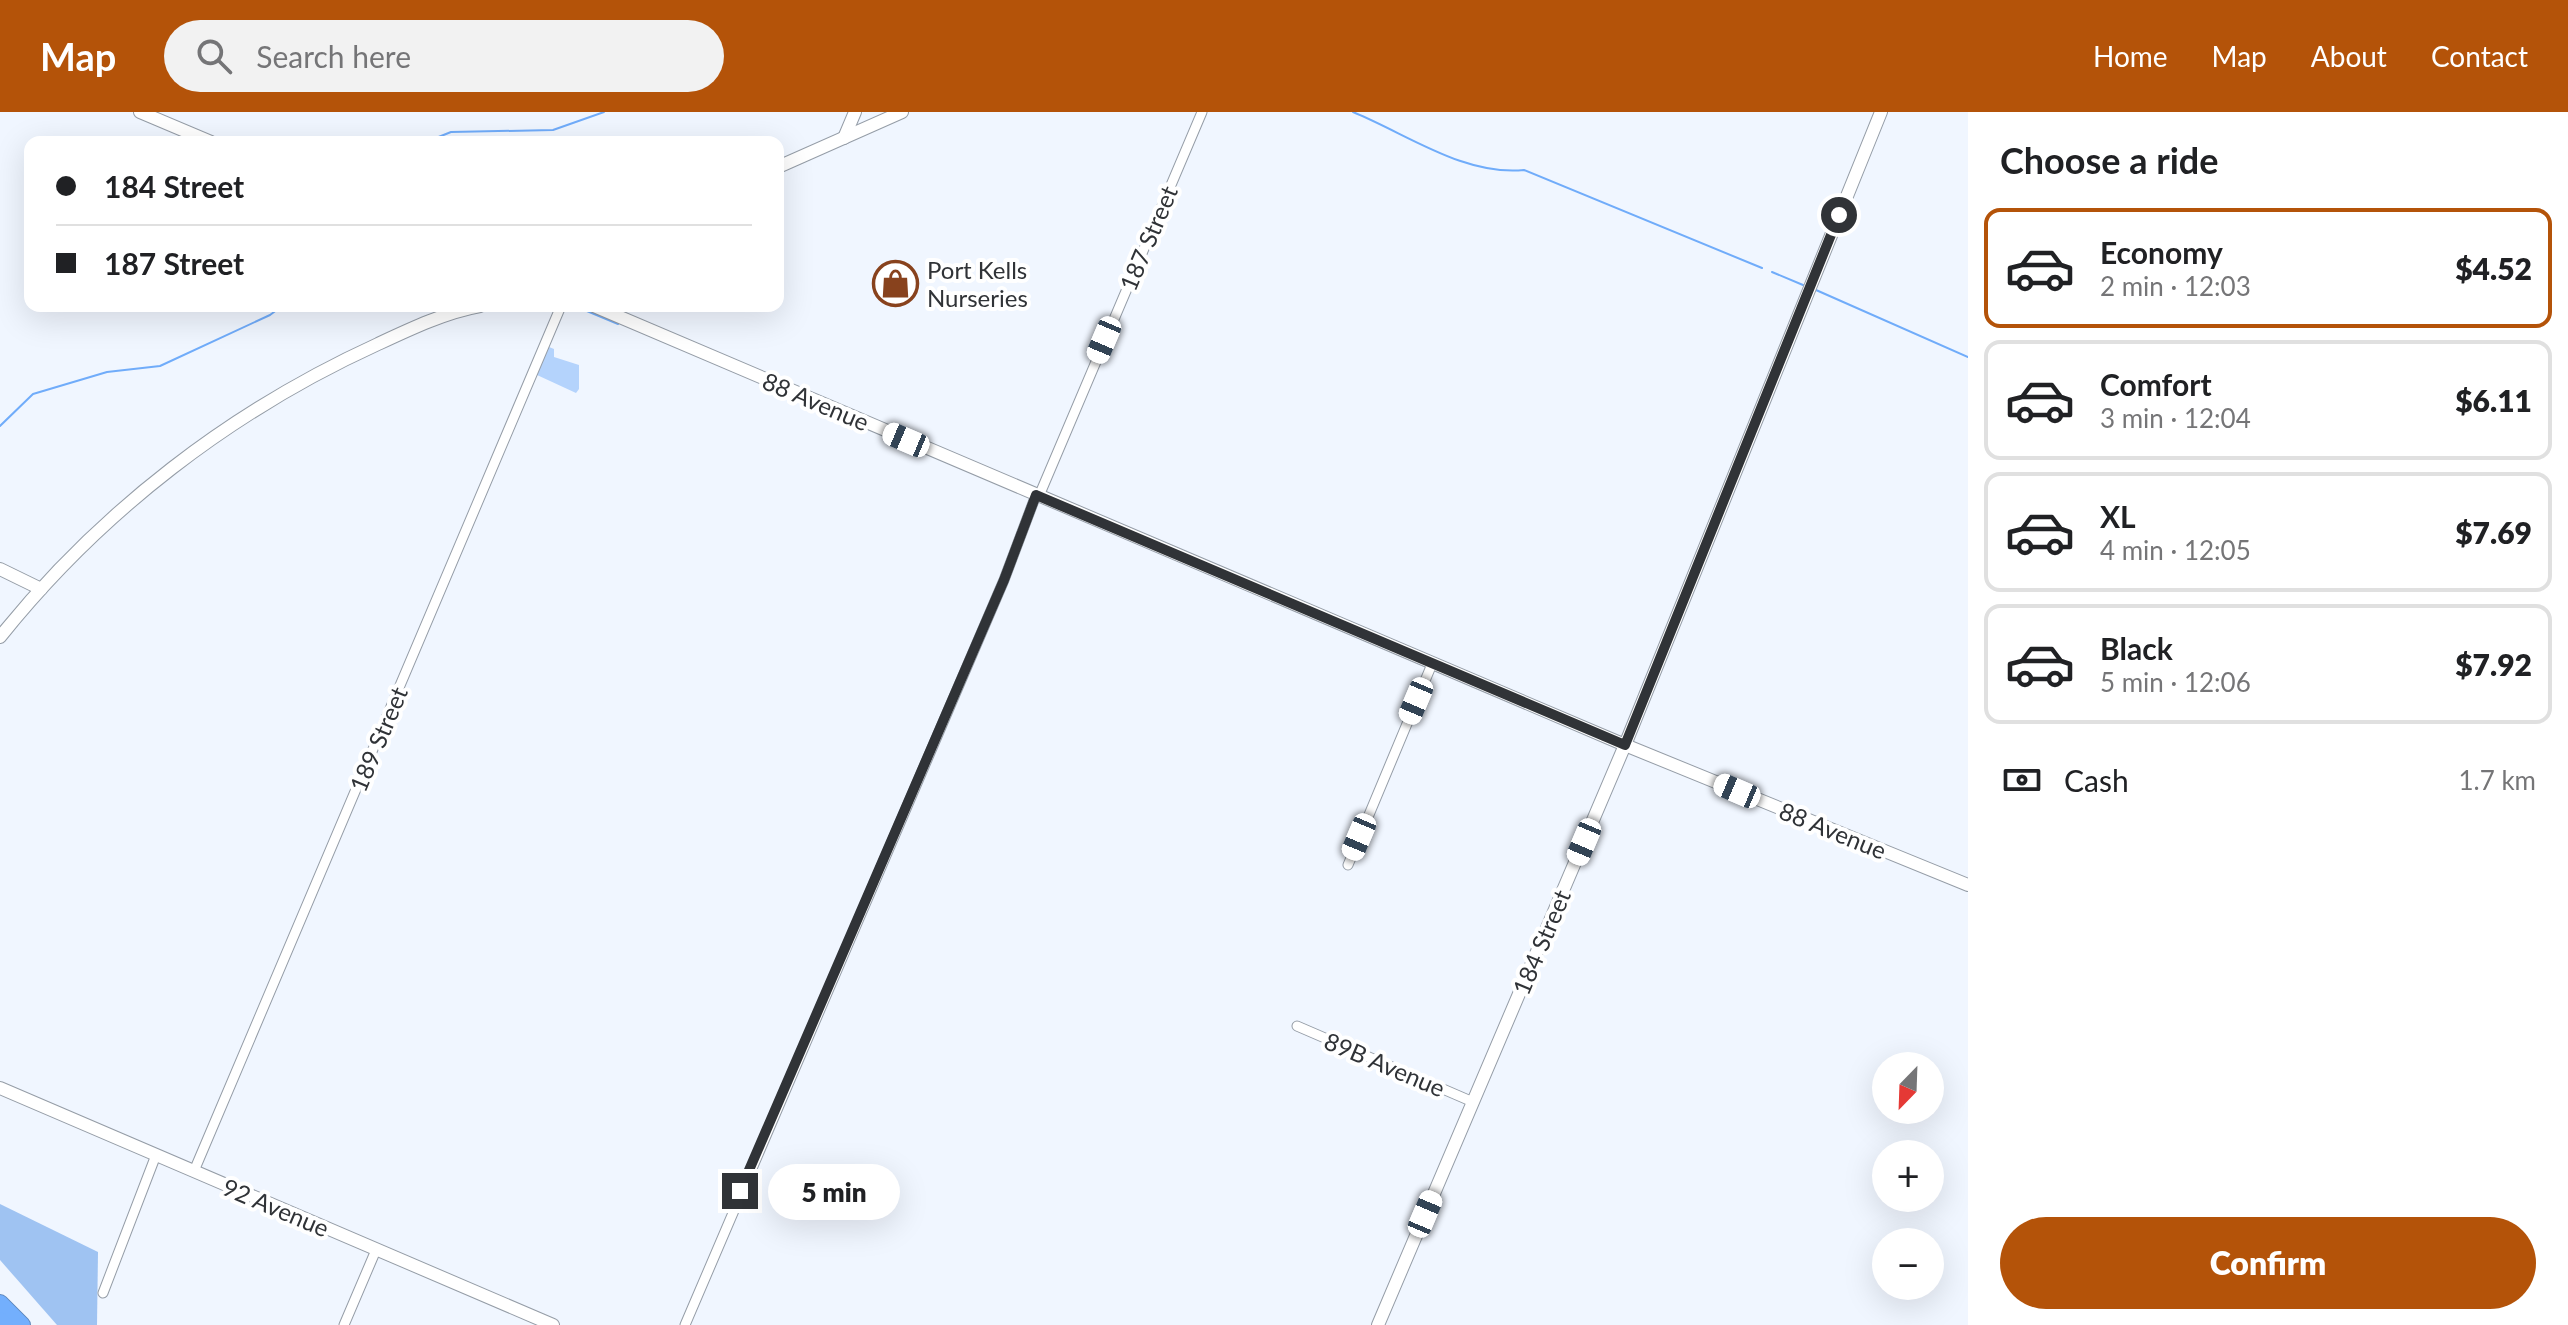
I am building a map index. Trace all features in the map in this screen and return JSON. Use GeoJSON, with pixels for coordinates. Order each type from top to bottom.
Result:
{"type":"FeatureCollection","features":[{"type":"Feature","properties":{"kind":"highway"},"geometry":{"type":"LineString","coordinates":[[0,1301],[10,1322]]}},
{"type":"Feature","properties":{"kind":"main road"},"geometry":{"type":"LineString","coordinates":[[140,112],[197,136]]}},
{"type":"Feature","properties":{"kind":"main road"},"geometry":{"type":"LineString","coordinates":[[844,138],[855,112]]}},
{"type":"Feature","properties":{"kind":"main road"},"geometry":{"type":"LineString","coordinates":[[784,164],[902,112]]}},
{"type":"Feature","properties":{"kind":"main road","name":"184 Street"},"geometry":{"type":"LineString","coordinates":[[1378,1325],[1625,745],[1881,112]]}},
{"type":"Feature","properties":{"kind":"main road"},"geometry":{"type":"LineString","coordinates":[[0,637],[41,589],[118,512],[242,417],[331,366],[459,312]]}},
{"type":"Feature","properties":{"kind":"main road","name":"88 Avenue"},"geometry":{"type":"LineString","coordinates":[[608,312],[1432,664],[1968,885]]}},
{"type":"Feature","properties":{"kind":"main road"},"geometry":{"type":"LineString","coordinates":[[0,569],[41,589]]}},
{"type":"Feature","properties":{"kind":"main road","name":"92 Avenue"},"geometry":{"type":"LineString","coordinates":[[0,1088],[553,1325]]}},
{"type":"Feature","properties":{"kind":"street","name":"187 Street"},"geometry":{"type":"LineString","coordinates":[[685,1325],[1202,112]]}},
{"type":"Feature","properties":{"kind":"street","name":"189 Street"},"geometry":{"type":"LineString","coordinates":[[194,1171],[558,312]]}},
{"type":"Feature","properties":{"kind":"street"},"geometry":{"type":"LineString","coordinates":[[1348,865],[1432,664]]}},
{"type":"Feature","properties":{"kind":"street","name":"89B Avenue"},"geometry":{"type":"LineString","coordinates":[[1297,1026],[1473,1102]]}},
{"type":"Feature","properties":{"kind":"street"},"geometry":{"type":"LineString","coordinates":[[103,1293],[156,1155]]}},
{"type":"Feature","properties":{"kind":"street"},"geometry":{"type":"LineString","coordinates":[[344,1325],[376,1250]]}},
{"type":"Feature","properties":{"kind":"shaded area"},"geometry":{"type":"Polygon","coordinates":[[[549,347],[554,349],[554,357],[579,365],[579,389],[576,393],[537,375],[549,347]]]}},
{"type":"Feature","properties":{"kind":"shaded area"},"geometry":{"type":"Polygon","coordinates":[[[0,1204],[98,1252],[97,1325],[57,1325],[0,1260],[0,1204]]]}},
{"type":"Feature","properties":{"kind":"waterway"},"geometry":{"type":"LineString","coordinates":[[441,136],[451,132],[553,130],[604,112]]}},
{"type":"Feature","properties":{"kind":"waterway"},"geometry":{"type":"LineString","coordinates":[[1353,112],[1436,152],[1480,167],[1524,170],[1762,268]]}},
{"type":"Feature","properties":{"kind":"waterway"},"geometry":{"type":"LineString","coordinates":[[1772,272],[1803,285]]}},
{"type":"Feature","properties":{"kind":"waterway"},"geometry":{"type":"LineString","coordinates":[[1816,290],[1968,357]]}},
{"type":"Feature","properties":{"kind":"waterway"},"geometry":{"type":"LineString","coordinates":[[0,426],[33,394],[107,372],[160,366],[274,312]]}},
{"type":"Feature","properties":{"kind":"waterway"},"geometry":{"type":"LineString","coordinates":[[589,312],[618,324]]}},
{"type":"Feature","properties":{"kind":"place","name":"Port Kells Nurseries"},"geometry":{"type":"Point","coordinates":[896,283]}},
{"type":"Feature","properties":{"kind":"route"},"geometry":{"type":"LineString","coordinates":[[740,1191],[1004,580],[1036,495],[1625,745],[1839,215]]}}]}
